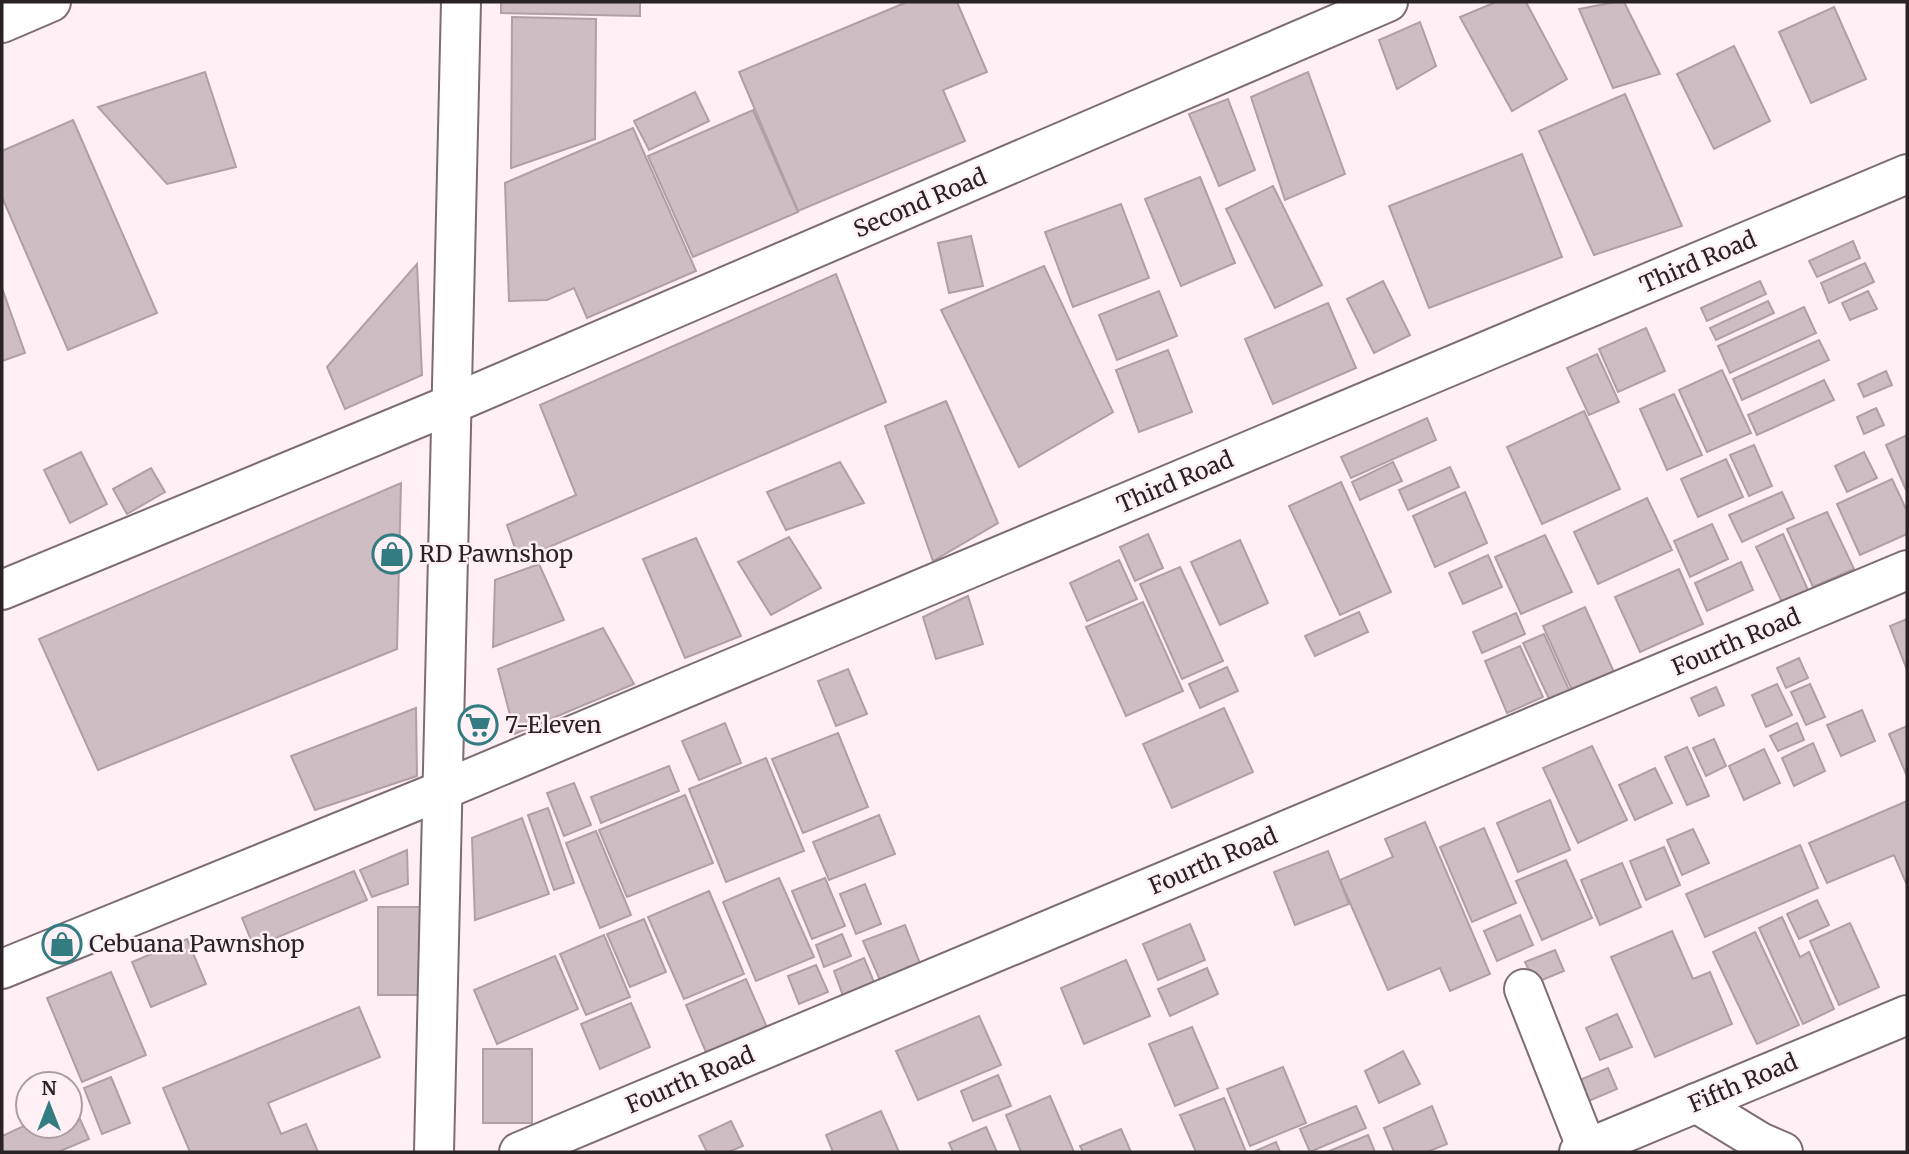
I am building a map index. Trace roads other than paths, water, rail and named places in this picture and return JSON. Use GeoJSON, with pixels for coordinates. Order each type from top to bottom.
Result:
{"type":"FeatureCollection","features":[{"type":"Feature","properties":{"kind":"street"},"geometry":{"type":"LineString","coordinates":[[2,23],[51,2]]}},
{"type":"Feature","properties":{"kind":"street"},"geometry":{"type":"LineString","coordinates":[[434,1152],[461,2]]}},
{"type":"Feature","properties":{"kind":"street","name":"Second Road"},"geometry":{"type":"LineString","coordinates":[[2,590],[452,404],[1388,2]]}},
{"type":"Feature","properties":{"kind":"street","name":"Third Road"},"geometry":{"type":"LineString","coordinates":[[2,969],[443,790],[1907,174]]}},
{"type":"Feature","properties":{"kind":"street","name":"Fourth Road"},"geometry":{"type":"LineString","coordinates":[[519,1152],[1907,570]]}},
{"type":"Feature","properties":{"kind":"street"},"geometry":{"type":"LineString","coordinates":[[1524,989],[1583,1151]]}},
{"type":"Feature","properties":{"kind":"street","name":"Fifth Road"},"geometry":{"type":"LineString","coordinates":[[1583,1151],[1907,1015]]}},
{"type":"Feature","properties":{"kind":"street"},"geometry":{"type":"LineString","coordinates":[[1696,1103],[1760,1142],[1783,1152]]}},
{"type":"Feature","properties":{"kind":"place","name":"RD Pawnshop"},"geometry":{"type":"Point","coordinates":[392,554]}},
{"type":"Feature","properties":{"kind":"place","name":"7-Eleven"},"geometry":{"type":"Point","coordinates":[478,725]}},
{"type":"Feature","properties":{"kind":"place","name":"Cebuana Pawnshop"},"geometry":{"type":"Point","coordinates":[62,944]}}]}
